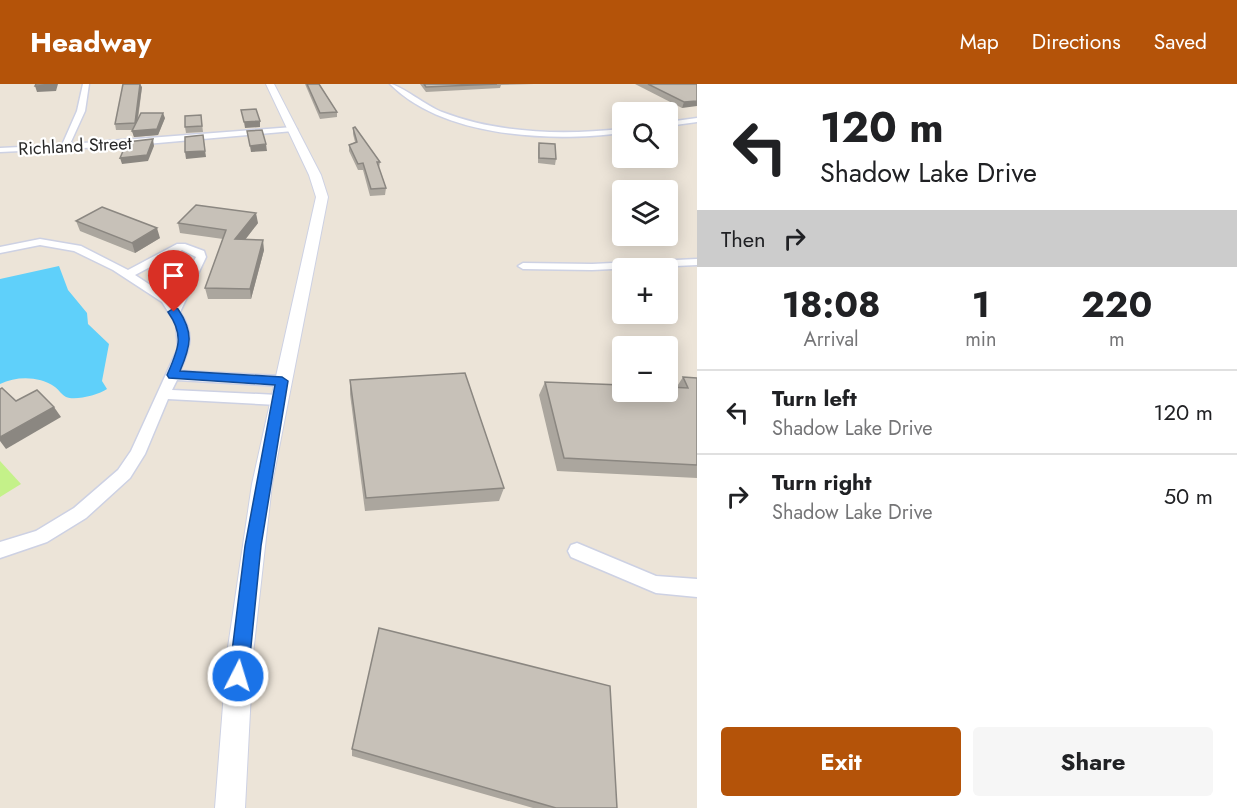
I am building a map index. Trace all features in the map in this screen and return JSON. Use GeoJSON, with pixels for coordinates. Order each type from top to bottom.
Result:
{"type":"FeatureCollection","features":[{"type":"Feature","properties":{"kind":"street"},"geometry":{"type":"LineString","coordinates":[[65,147],[81,111],[86,84]]}},
{"type":"Feature","properties":{"kind":"street"},"geometry":{"type":"LineString","coordinates":[[230,808],[240,654],[249,578],[280,391],[322,197],[315,175],[270,84]]}},
{"type":"Feature","properties":{"kind":"street"},"geometry":{"type":"LineString","coordinates":[[393,84],[404,96],[423,107],[475,124],[531,132],[573,134],[612,132]]}},
{"type":"Feature","properties":{"kind":"street"},"geometry":{"type":"LineString","coordinates":[[678,123],[697,120]]}},
{"type":"Feature","properties":{"kind":"street","name":"Richland Street"},"geometry":{"type":"LineString","coordinates":[[0,150],[293,129]]}},
{"type":"Feature","properties":{"kind":"street"},"geometry":{"type":"LineString","coordinates":[[0,250],[40,242],[77,248],[127,275],[166,300],[182,324],[184,348],[137,454],[124,474],[80,513],[42,537],[0,550]]}},
{"type":"Feature","properties":{"kind":"street"},"geometry":{"type":"LineString","coordinates":[[127,275],[181,246],[200,253],[201,257],[174,312]]}},
{"type":"Feature","properties":{"kind":"street"},"geometry":{"type":"LineString","coordinates":[[523,266],[592,267],[697,262]]}},
{"type":"Feature","properties":{"kind":"street"},"geometry":{"type":"LineString","coordinates":[[173,375],[280,391]]}},
{"type":"Feature","properties":{"kind":"street"},"geometry":{"type":"LineString","coordinates":[[164,394],[280,391]]}},
{"type":"Feature","properties":{"kind":"street"},"geometry":{"type":"LineString","coordinates":[[577,551],[656,584],[697,588]]}},
{"type":"Feature","properties":{"kind":"green space"},"geometry":{"type":"Polygon","coordinates":[[[0,461],[21,484],[0,497],[0,461]]]}},
{"type":"Feature","properties":{"kind":"water"},"geometry":{"type":"Polygon","coordinates":[[[59,266],[68,290],[87,313],[88,324],[109,344],[102,381],[107,389],[86,397],[66,397],[49,383],[35,379],[14,380],[0,384],[0,279],[59,266]]]}},
{"type":"Feature","properties":{"kind":"building"},"geometry":{"type":"Polygon","coordinates":[[[36,84],[54,84],[54,85],[35,86],[36,84]]]}},
{"type":"Feature","properties":{"kind":"building"},"geometry":{"type":"Polygon","coordinates":[[[123,84],[140,84],[135,123],[115,124],[123,84]]]}},
{"type":"Feature","properties":{"kind":"building"},"geometry":{"type":"Polygon","coordinates":[[[307,84],[319,84],[337,112],[320,113],[307,84]]]}},
{"type":"Feature","properties":{"kind":"building"},"geometry":{"type":"Polygon","coordinates":[[[424,84],[497,84],[426,87],[424,84]]]}},
{"type":"Feature","properties":{"kind":"building"},"geometry":{"type":"Polygon","coordinates":[[[648,84],[697,84],[697,101],[684,102],[648,84]]]}},
{"type":"Feature","properties":{"kind":"building"},"geometry":{"type":"Polygon","coordinates":[[[256,109],[260,121],[244,122],[241,110],[256,109]]]}},
{"type":"Feature","properties":{"kind":"building"},"geometry":{"type":"Polygon","coordinates":[[[141,113],[163,113],[157,129],[132,131],[141,113]]]}},
{"type":"Feature","properties":{"kind":"building"},"geometry":{"type":"Polygon","coordinates":[[[201,115],[202,126],[185,127],[185,116],[201,115]]]}},
{"type":"Feature","properties":{"kind":"building"},"geometry":{"type":"Polygon","coordinates":[[[355,127],[380,162],[377,162],[386,188],[371,189],[363,163],[358,164],[349,145],[357,142],[353,128],[355,127]]]}},
{"type":"Feature","properties":{"kind":"building"},"geometry":{"type":"Polygon","coordinates":[[[262,130],[266,144],[250,146],[247,131],[262,130]]]}},
{"type":"Feature","properties":{"kind":"building"},"geometry":{"type":"Polygon","coordinates":[[[203,135],[205,151],[185,152],[185,137],[203,135]]]}},
{"type":"Feature","properties":{"kind":"building"},"geometry":{"type":"Polygon","coordinates":[[[153,139],[147,155],[120,158],[127,142],[153,139]]]}},
{"type":"Feature","properties":{"kind":"building"},"geometry":{"type":"Polygon","coordinates":[[[539,143],[555,144],[556,159],[539,158],[539,143]]]}},
{"type":"Feature","properties":{"kind":"building"},"geometry":{"type":"Polygon","coordinates":[[[196,205],[256,213],[235,239],[263,240],[250,289],[205,288],[226,230],[178,223],[196,205]]]}},
{"type":"Feature","properties":{"kind":"building"},"geometry":{"type":"Polygon","coordinates":[[[102,207],[157,228],[132,243],[76,221],[102,207]]]}},
{"type":"Feature","properties":{"kind":"building"},"geometry":{"type":"Polygon","coordinates":[[[465,373],[504,488],[366,498],[350,380],[465,373]]]}},
{"type":"Feature","properties":{"kind":"building"},"geometry":{"type":"Polygon","coordinates":[[[683,377],[697,378],[697,465],[564,458],[545,382],[612,385],[612,402],[678,402],[678,388],[688,388],[683,377]]]}},
{"type":"Feature","properties":{"kind":"building"},"geometry":{"type":"Polygon","coordinates":[[[2,388],[16,401],[37,390],[54,407],[0,437],[0,389],[2,388]]]}},
{"type":"Feature","properties":{"kind":"building"},"geometry":{"type":"Polygon","coordinates":[[[379,628],[610,686],[617,808],[556,808],[352,749],[379,628]]]}},
{"type":"Feature","properties":{"kind":"route"},"geometry":{"type":"LineString","coordinates":[[174,312],[182,324],[184,348],[173,375],[282,381],[262,484],[238,676]]}}]}
